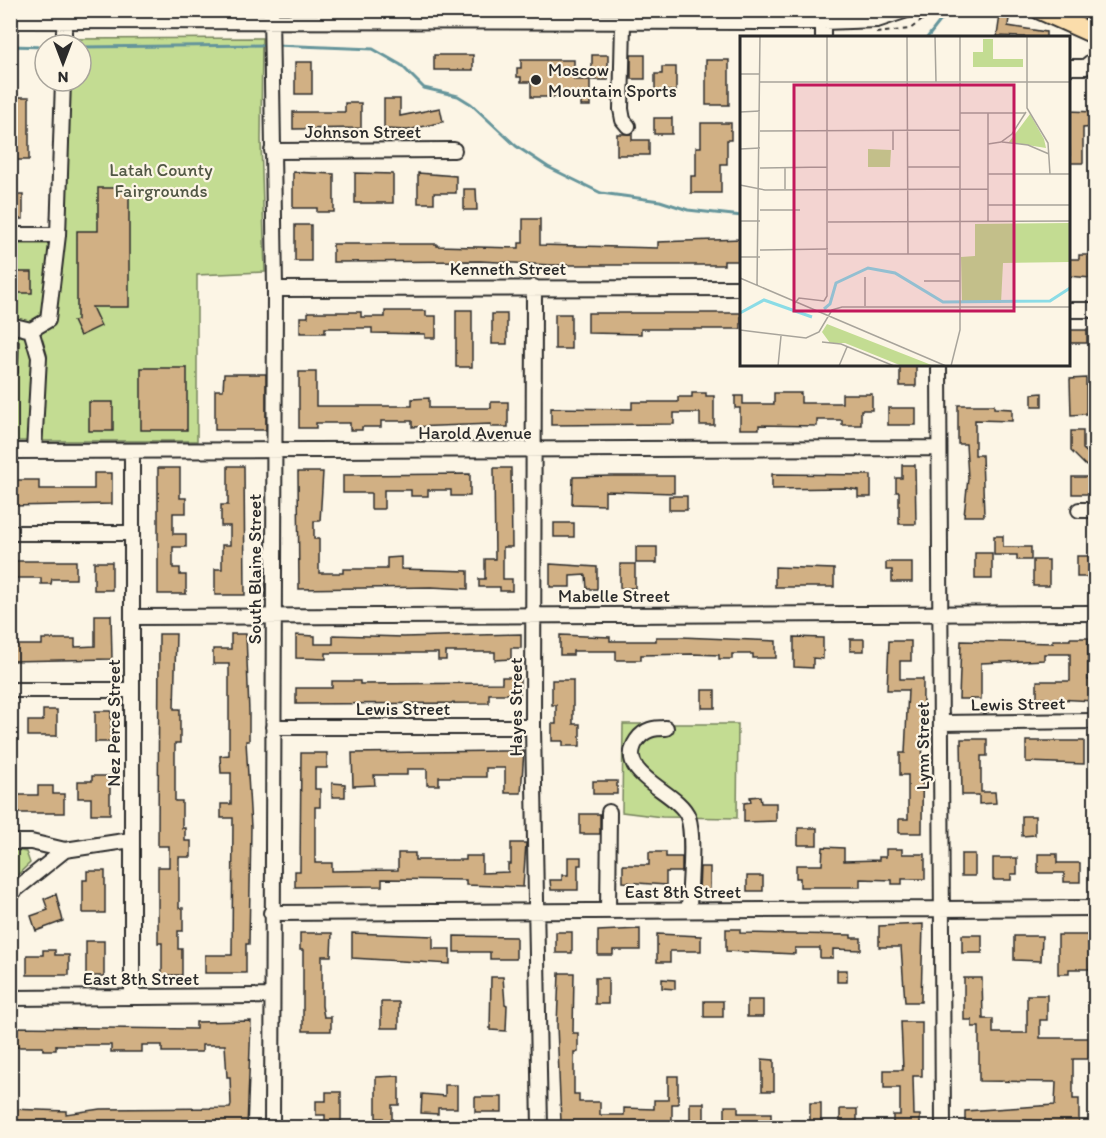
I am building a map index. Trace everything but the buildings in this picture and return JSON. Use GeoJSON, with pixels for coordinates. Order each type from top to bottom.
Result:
{"type":"FeatureCollection","features":[{"type":"Feature","properties":{"kind":"main road"},"geometry":{"type":"LineString","coordinates":[[1040,10],[1095,35]]}},
{"type":"Feature","properties":{"kind":"street"},"geometry":{"type":"LineString","coordinates":[[10,21],[64,33],[149,16],[271,21],[753,23],[877,20],[907,10]]}},
{"type":"Feature","properties":{"kind":"street","name":"South Blaine Street"},"geometry":{"type":"LineString","coordinates":[[271,21],[275,289],[272,1128]]}},
{"type":"Feature","properties":{"kind":"street"},"geometry":{"type":"LineString","coordinates":[[823,22],[823,36]]}},
{"type":"Feature","properties":{"kind":"street"},"geometry":{"type":"LineString","coordinates":[[622,23],[621,109],[623,120],[628,126]]}},
{"type":"Feature","properties":{"kind":"street"},"geometry":{"type":"LineString","coordinates":[[753,23],[753,36]]}},
{"type":"Feature","properties":{"kind":"street"},"geometry":{"type":"LineString","coordinates":[[1070,67],[1085,67],[1095,58]]}},
{"type":"Feature","properties":{"kind":"street"},"geometry":{"type":"LineString","coordinates":[[10,325],[31,330],[48,320],[58,235],[63,93]]}},
{"type":"Feature","properties":{"kind":"street","name":"Johnson Street"},"geometry":{"type":"LineString","coordinates":[[272,151],[454,150]]}},
{"type":"Feature","properties":{"kind":"street"},"geometry":{"type":"LineString","coordinates":[[10,235],[58,235]]}},
{"type":"Feature","properties":{"kind":"street","name":"Hayes Street"},"geometry":{"type":"LineString","coordinates":[[534,287],[533,727],[540,1128]]}},
{"type":"Feature","properties":{"kind":"street","name":"Kenneth Street"},"geometry":{"type":"LineString","coordinates":[[275,289],[740,288]]}},
{"type":"Feature","properties":{"kind":"street"},"geometry":{"type":"LineString","coordinates":[[1070,310],[1095,310]]}},
{"type":"Feature","properties":{"kind":"street"},"geometry":{"type":"LineString","coordinates":[[31,330],[39,357],[34,451]]}},
{"type":"Feature","properties":{"kind":"street","name":"Lynn Street"},"geometry":{"type":"LineString","coordinates":[[939,366],[943,1128]]}},
{"type":"Feature","properties":{"kind":"street","name":"Harold Avenue"},"geometry":{"type":"LineString","coordinates":[[10,451],[939,448]]}},
{"type":"Feature","properties":{"kind":"street","name":"Nez Perce Street"},"geometry":{"type":"LineString","coordinates":[[132,451],[132,996]]}},
{"type":"Feature","properties":{"kind":"street"},"geometry":{"type":"LineString","coordinates":[[1079,510],[1095,510]]}},
{"type":"Feature","properties":{"kind":"street"},"geometry":{"type":"LineString","coordinates":[[10,533],[132,532]]}},
{"type":"Feature","properties":{"kind":"street","name":"Mabelle Street"},"geometry":{"type":"LineString","coordinates":[[132,617],[1095,613]]}},
{"type":"Feature","properties":{"kind":"street"},"geometry":{"type":"LineString","coordinates":[[10,690],[132,690]]}},
{"type":"Feature","properties":{"kind":"street","name":"Lewis Street"},"geometry":{"type":"LineString","coordinates":[[941,723],[1095,721]]}},
{"type":"Feature","properties":{"kind":"street","name":"Lewis Street"},"geometry":{"type":"LineString","coordinates":[[273,727],[533,727]]}},
{"type":"Feature","properties":{"kind":"street"},"geometry":{"type":"LineString","coordinates":[[666,728],[644,732],[636,742],[634,765],[641,775],[676,799],[688,817],[689,910]]}},
{"type":"Feature","properties":{"kind":"street"},"geometry":{"type":"LineString","coordinates":[[608,911],[609,812]]}},
{"type":"Feature","properties":{"kind":"street"},"geometry":{"type":"LineString","coordinates":[[10,842],[31,842],[65,850],[131,840]]}},
{"type":"Feature","properties":{"kind":"street"},"geometry":{"type":"LineString","coordinates":[[10,894],[65,850]]}},
{"type":"Feature","properties":{"kind":"street","name":"East 8th Street"},"geometry":{"type":"LineString","coordinates":[[271,913],[1095,908]]}},
{"type":"Feature","properties":{"kind":"street","name":"East 8th Street"},"geometry":{"type":"LineString","coordinates":[[10,998],[272,996]]}},
{"type":"Feature","properties":{"kind":"green space","name":"Latah County Fairgrounds"},"geometry":{"type":"Polygon","coordinates":[[[262,38],[261,140],[265,272],[197,275],[197,441],[11,441],[10,244],[57,244],[63,93],[93,93],[93,39],[262,38]]]}},
{"type":"Feature","properties":{"kind":"green space"},"geometry":{"type":"Polygon","coordinates":[[[623,724],[738,724],[737,818],[662,817],[622,812],[623,724]]]}},
{"type":"Feature","properties":{"kind":"green space"},"geometry":{"type":"Polygon","coordinates":[[[11,849],[26,852],[30,863],[11,881],[11,849]]]}},
{"type":"Feature","properties":{"kind":"waterway"},"geometry":{"type":"LineString","coordinates":[[929,36],[941,20],[955,10]]}},
{"type":"Feature","properties":{"kind":"waterway"},"geometry":{"type":"LineString","coordinates":[[93,47],[268,45]]}},
{"type":"Feature","properties":{"kind":"waterway"},"geometry":{"type":"LineString","coordinates":[[275,45],[373,49],[401,65],[424,88],[458,96],[471,104],[516,146],[548,167],[601,193],[660,201],[688,210],[740,216]]}},
{"type":"Feature","properties":{"kind":"waterway"},"geometry":{"type":"LineString","coordinates":[[10,46],[33,47]]}},
{"type":"Feature","properties":{"kind":"place","name":"Moscow Mountain Sports"},"geometry":{"type":"Point","coordinates":[536,80]}}]}
